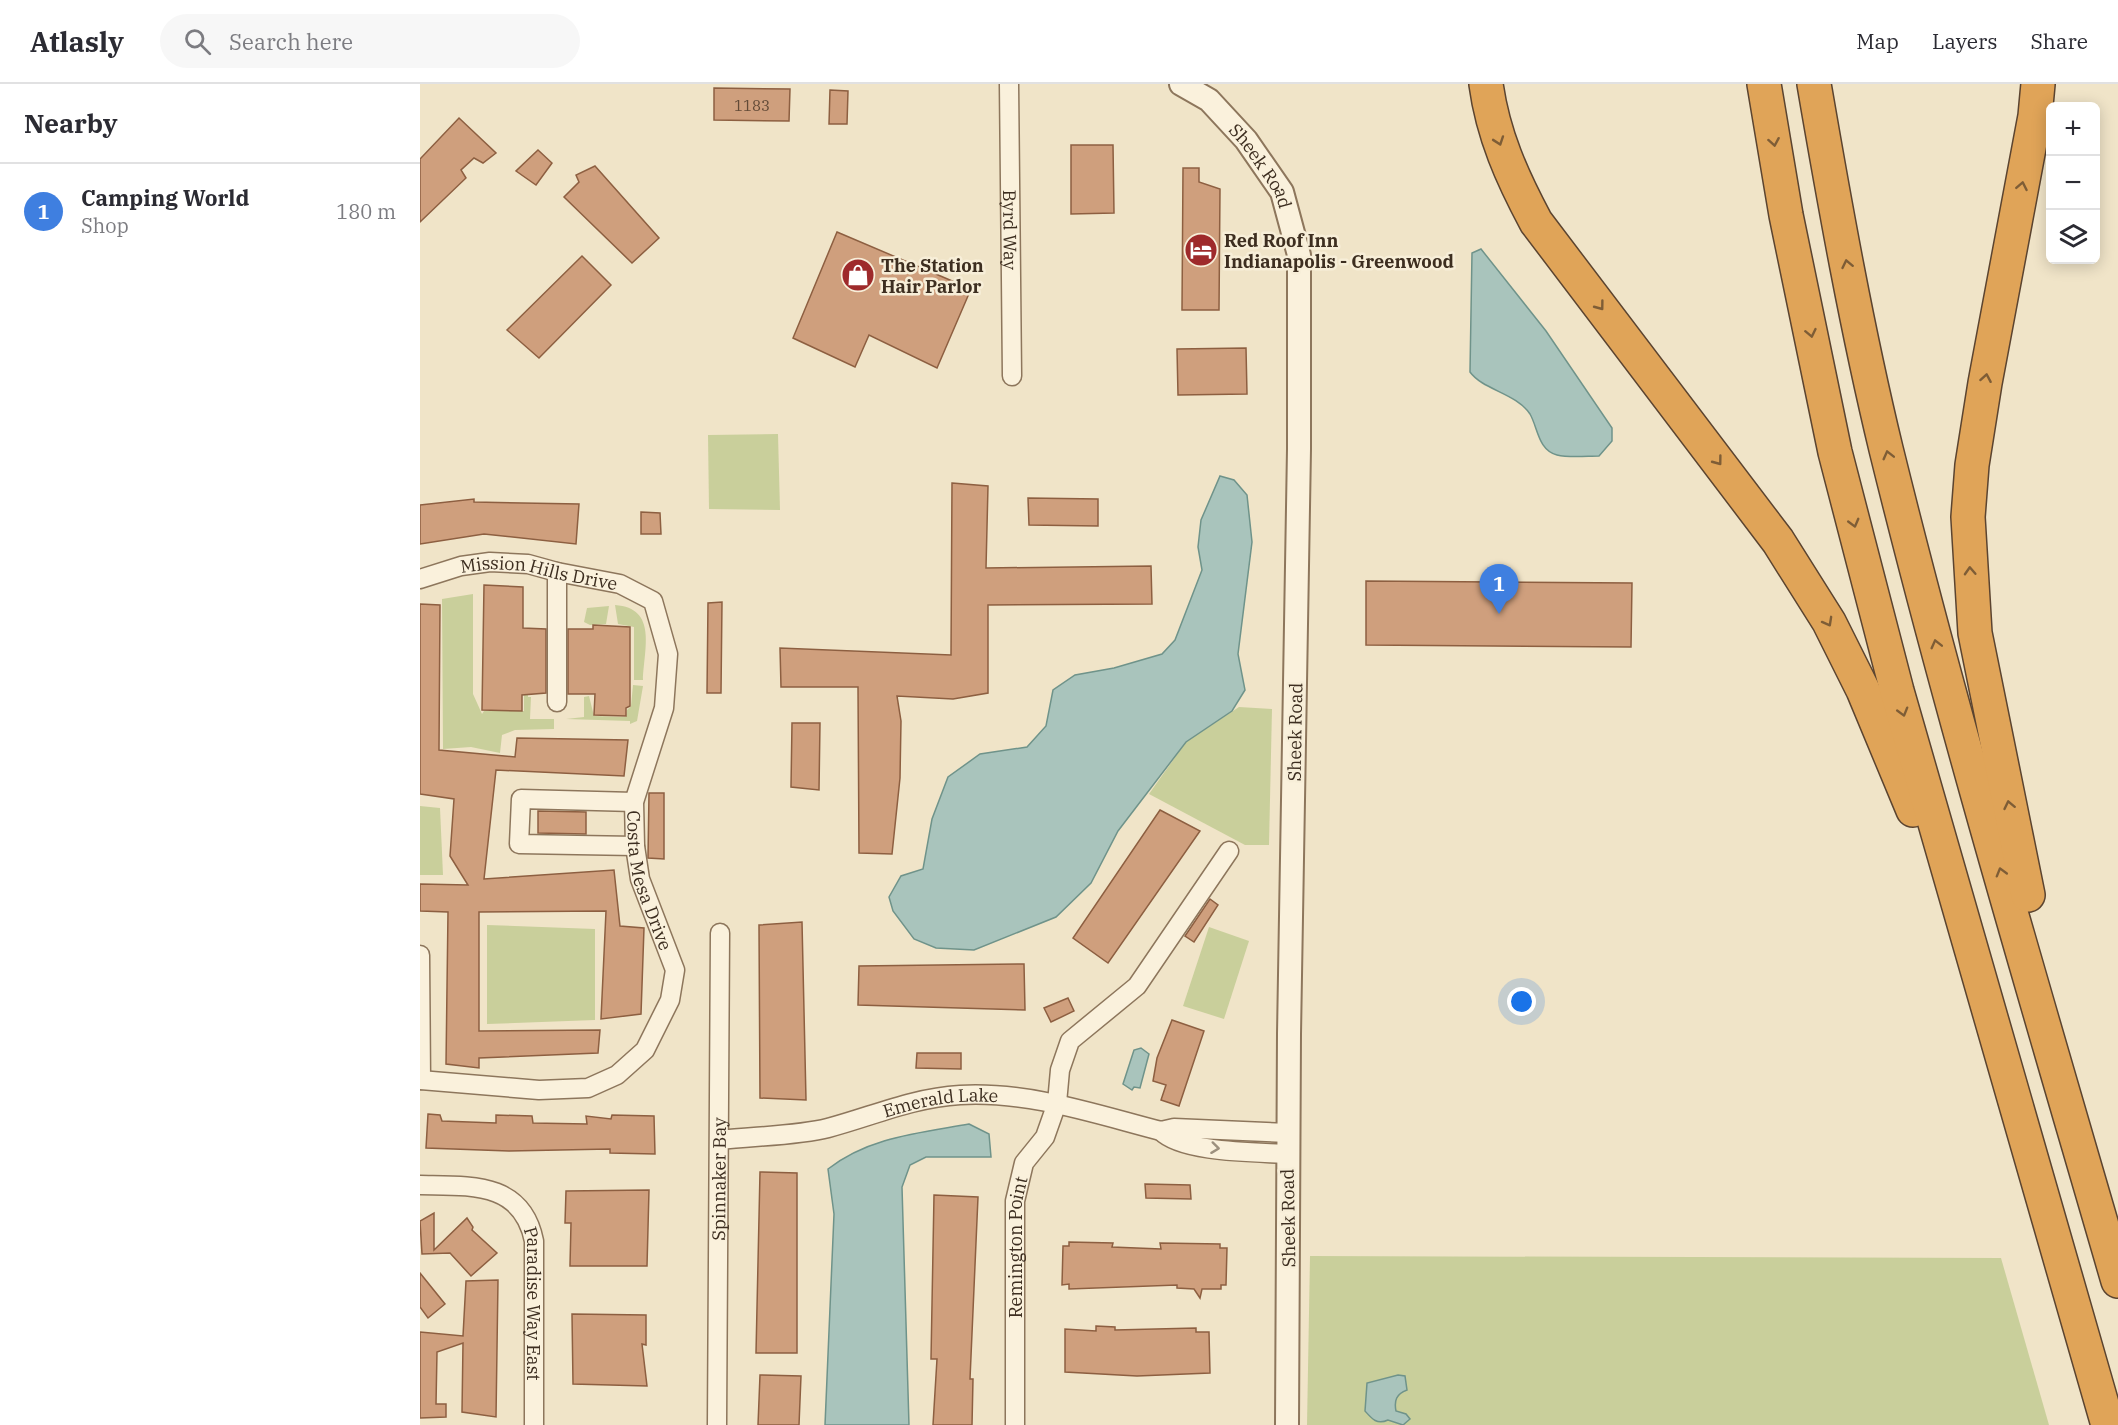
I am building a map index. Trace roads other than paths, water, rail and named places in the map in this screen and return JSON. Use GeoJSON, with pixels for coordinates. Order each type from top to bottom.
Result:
{"type":"FeatureCollection","features":[{"type":"Feature","properties":{"kind":"highway"},"geometry":{"type":"LineString","coordinates":[[1486,84],[1491,116],[1510,173],[1536,222],[1778,541],[1829,622],[1863,690],[1966,932]]}},
{"type":"Feature","properties":{"kind":"highway"},"geometry":{"type":"LineString","coordinates":[[1764,84],[1786,215],[1835,452],[1898,691],[2108,1425]]}},
{"type":"Feature","properties":{"kind":"highway"},"geometry":{"type":"LineString","coordinates":[[1814,84],[1835,209],[1886,446],[1945,678],[2118,1281]]}},
{"type":"Feature","properties":{"kind":"highway"},"geometry":{"type":"LineString","coordinates":[[2038,84],[1972,465],[1968,517],[1970,571],[1975,633],[1990,718],[2092,1190]]}},
{"type":"Feature","properties":{"kind":"street","name":"Byrd Way"},"geometry":{"type":"LineString","coordinates":[[1009,84],[1012,376]]}},
{"type":"Feature","properties":{"kind":"street","name":"Sheek Road"},"geometry":{"type":"LineString","coordinates":[[1181,84],[1209,100],[1246,140],[1282,192],[1299,255],[1288,1144],[1287,1425]]}},
{"type":"Feature","properties":{"kind":"street","name":"Mission Hills Drive"},"geometry":{"type":"LineString","coordinates":[[420,579],[461,566],[490,562],[528,564],[620,584],[653,601]]}},
{"type":"Feature","properties":{"kind":"street"},"geometry":{"type":"LineString","coordinates":[[557,572],[557,702]]}},
{"type":"Feature","properties":{"kind":"street","name":"Costa Mesa Drive"},"geometry":{"type":"LineString","coordinates":[[420,1080],[569,1090],[588,1088],[617,1075],[645,1050],[670,1000],[675,970],[640,879],[635,846],[634,802],[664,708],[668,654],[653,601]]}},
{"type":"Feature","properties":{"kind":"street"},"geometry":{"type":"LineString","coordinates":[[634,802],[521,799],[519,844],[635,846]]}},
{"type":"Feature","properties":{"kind":"street","name":"Remington Point"},"geometry":{"type":"LineString","coordinates":[[1015,1425],[1015,1201],[1024,1163],[1045,1137],[1057,1103],[1060,1070],[1070,1041],[1137,986],[1228,851]]}},
{"type":"Feature","properties":{"kind":"street","name":"Spinnaker Bay"},"geometry":{"type":"LineString","coordinates":[[717,1425],[720,933]]}},
{"type":"Feature","properties":{"kind":"street"},"geometry":{"type":"LineString","coordinates":[[420,955],[420,1080]]}},
{"type":"Feature","properties":{"kind":"street","name":"Emerald Lake"},"geometry":{"type":"LineString","coordinates":[[720,1140],[827,1129],[875,1112],[920,1100],[960,1095],[1007,1095],[1057,1103],[1161,1131],[1174,1128],[1288,1144]]}},
{"type":"Feature","properties":{"kind":"street","name":"Paradise Way East"},"geometry":{"type":"LineString","coordinates":[[420,1185],[468,1186],[505,1195],[517,1205],[530,1222],[534,1241],[534,1425]]}},
{"type":"Feature","properties":{"kind":"water"},"geometry":{"type":"Polygon","coordinates":[[[1481,249],[1546,331],[1612,428],[1612,441],[1599,456],[1567,456],[1551,452],[1542,444],[1533,420],[1524,407],[1483,383],[1470,372],[1472,253],[1481,249]]]}},
{"type":"Feature","properties":{"kind":"water"},"geometry":{"type":"Polygon","coordinates":[[[1220,476],[1234,480],[1247,495],[1252,542],[1238,654],[1245,690],[1232,711],[1186,742],[1118,831],[1091,883],[1056,917],[974,950],[936,948],[914,939],[893,911],[889,897],[901,876],[923,869],[932,819],[948,777],[980,754],[1027,747],[1046,726],[1053,690],[1075,675],[1114,668],[1162,654],[1175,640],[1202,570],[1198,547],[1201,520],[1220,476]]]}},
{"type":"Feature","properties":{"kind":"water"},"geometry":{"type":"Polygon","coordinates":[[[1141,1048],[1149,1054],[1140,1088],[1134,1087],[1132,1090],[1123,1084],[1134,1050],[1141,1048]]]}},
{"type":"Feature","properties":{"kind":"water"},"geometry":{"type":"Polygon","coordinates":[[[969,1124],[989,1134],[991,1157],[926,1157],[910,1165],[902,1187],[909,1425],[825,1425],[834,1214],[828,1169],[844,1158],[877,1143],[969,1124]]]}},
{"type":"Feature","properties":{"kind":"water"},"geometry":{"type":"Polygon","coordinates":[[[1398,1375],[1405,1376],[1407,1390],[1397,1398],[1396,1411],[1406,1414],[1410,1419],[1403,1425],[1388,1420],[1381,1422],[1375,1420],[1365,1411],[1367,1383],[1398,1375]]]}},
{"type":"Feature","properties":{"kind":"place","name":"Red Roof Inn Indianapolis - Greenwood"},"geometry":{"type":"Point","coordinates":[1201,250]}},
{"type":"Feature","properties":{"kind":"place","name":"The Station Hair Parlor"},"geometry":{"type":"Point","coordinates":[858,275]}},
{"type":"Feature","properties":{"kind":"place","name":"Camping World"},"geometry":{"type":"Point","coordinates":[1499,614]}}]}
